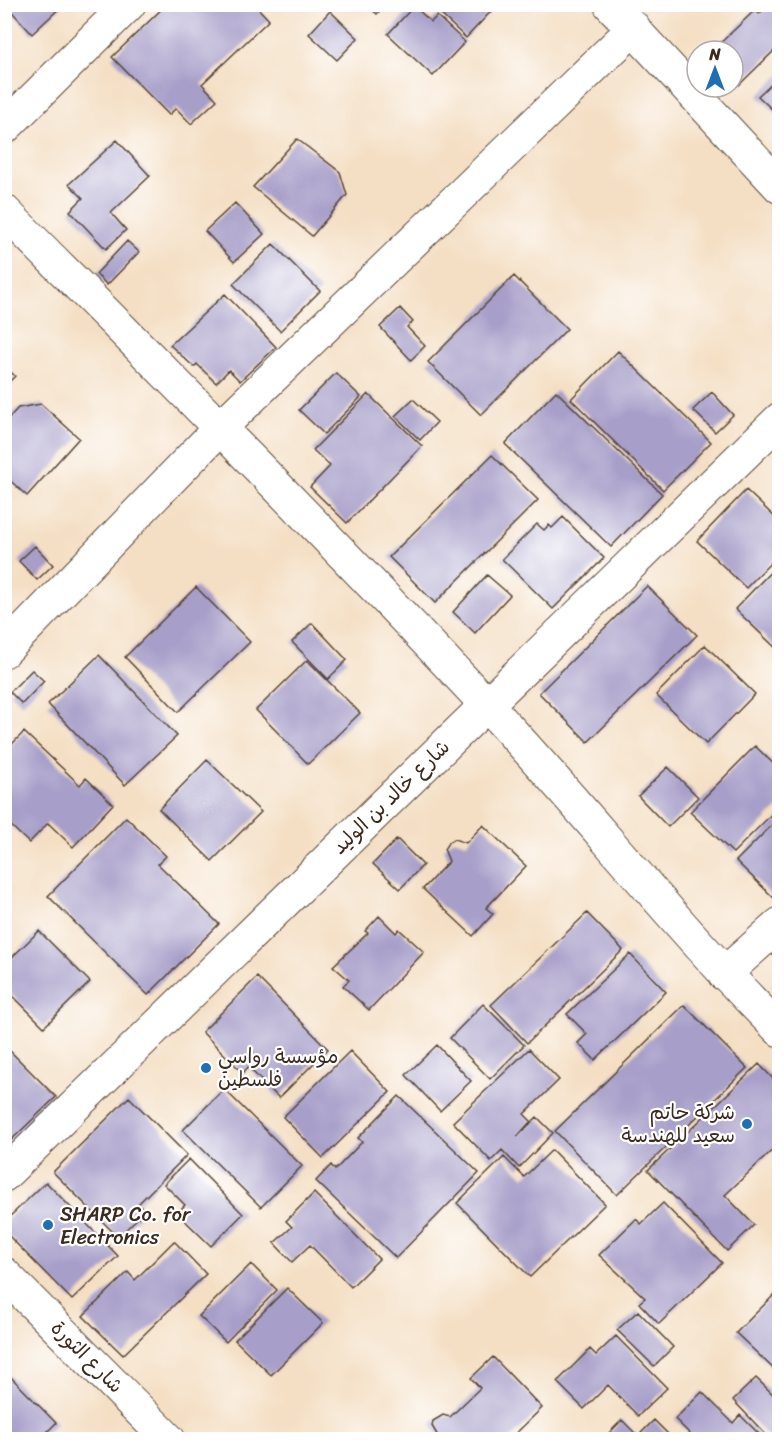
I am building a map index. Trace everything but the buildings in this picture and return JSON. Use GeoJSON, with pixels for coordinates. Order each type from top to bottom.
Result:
{"type":"FeatureCollection","features":[{"type":"Feature","properties":{"kind":"street"},"geometry":{"type":"LineString","coordinates":[[4,128],[129,4]]}},
{"type":"Feature","properties":{"kind":"street"},"geometry":{"type":"LineString","coordinates":[[610,4],[780,187]]}},
{"type":"Feature","properties":{"kind":"street"},"geometry":{"type":"LineString","coordinates":[[4,651],[221,427],[634,28]]}},
{"type":"Feature","properties":{"kind":"street"},"geometry":{"type":"LineString","coordinates":[[4,211],[221,427],[486,704],[724,974],[780,1030]]}},
{"type":"Feature","properties":{"kind":"street","name":"شارع خالد بن الوليد"},"geometry":{"type":"LineString","coordinates":[[4,1175],[780,419]]}},
{"type":"Feature","properties":{"kind":"street"},"geometry":{"type":"LineString","coordinates":[[724,974],[780,924]]}},
{"type":"Feature","properties":{"kind":"street","name":"شارع الثورة"},"geometry":{"type":"LineString","coordinates":[[4,1274],[168,1440]]}},
{"type":"Feature","properties":{"kind":"place","name":"مؤسسة رواسي فلسطين"},"geometry":{"type":"Point","coordinates":[206,1068]}},
{"type":"Feature","properties":{"kind":"place","name":"شركة حاتم سعيد للهندسة"},"geometry":{"type":"Point","coordinates":[747,1124]}},
{"type":"Feature","properties":{"kind":"place","name":"SHARP Co. for Electronics"},"geometry":{"type":"Point","coordinates":[48,1225]}}]}
